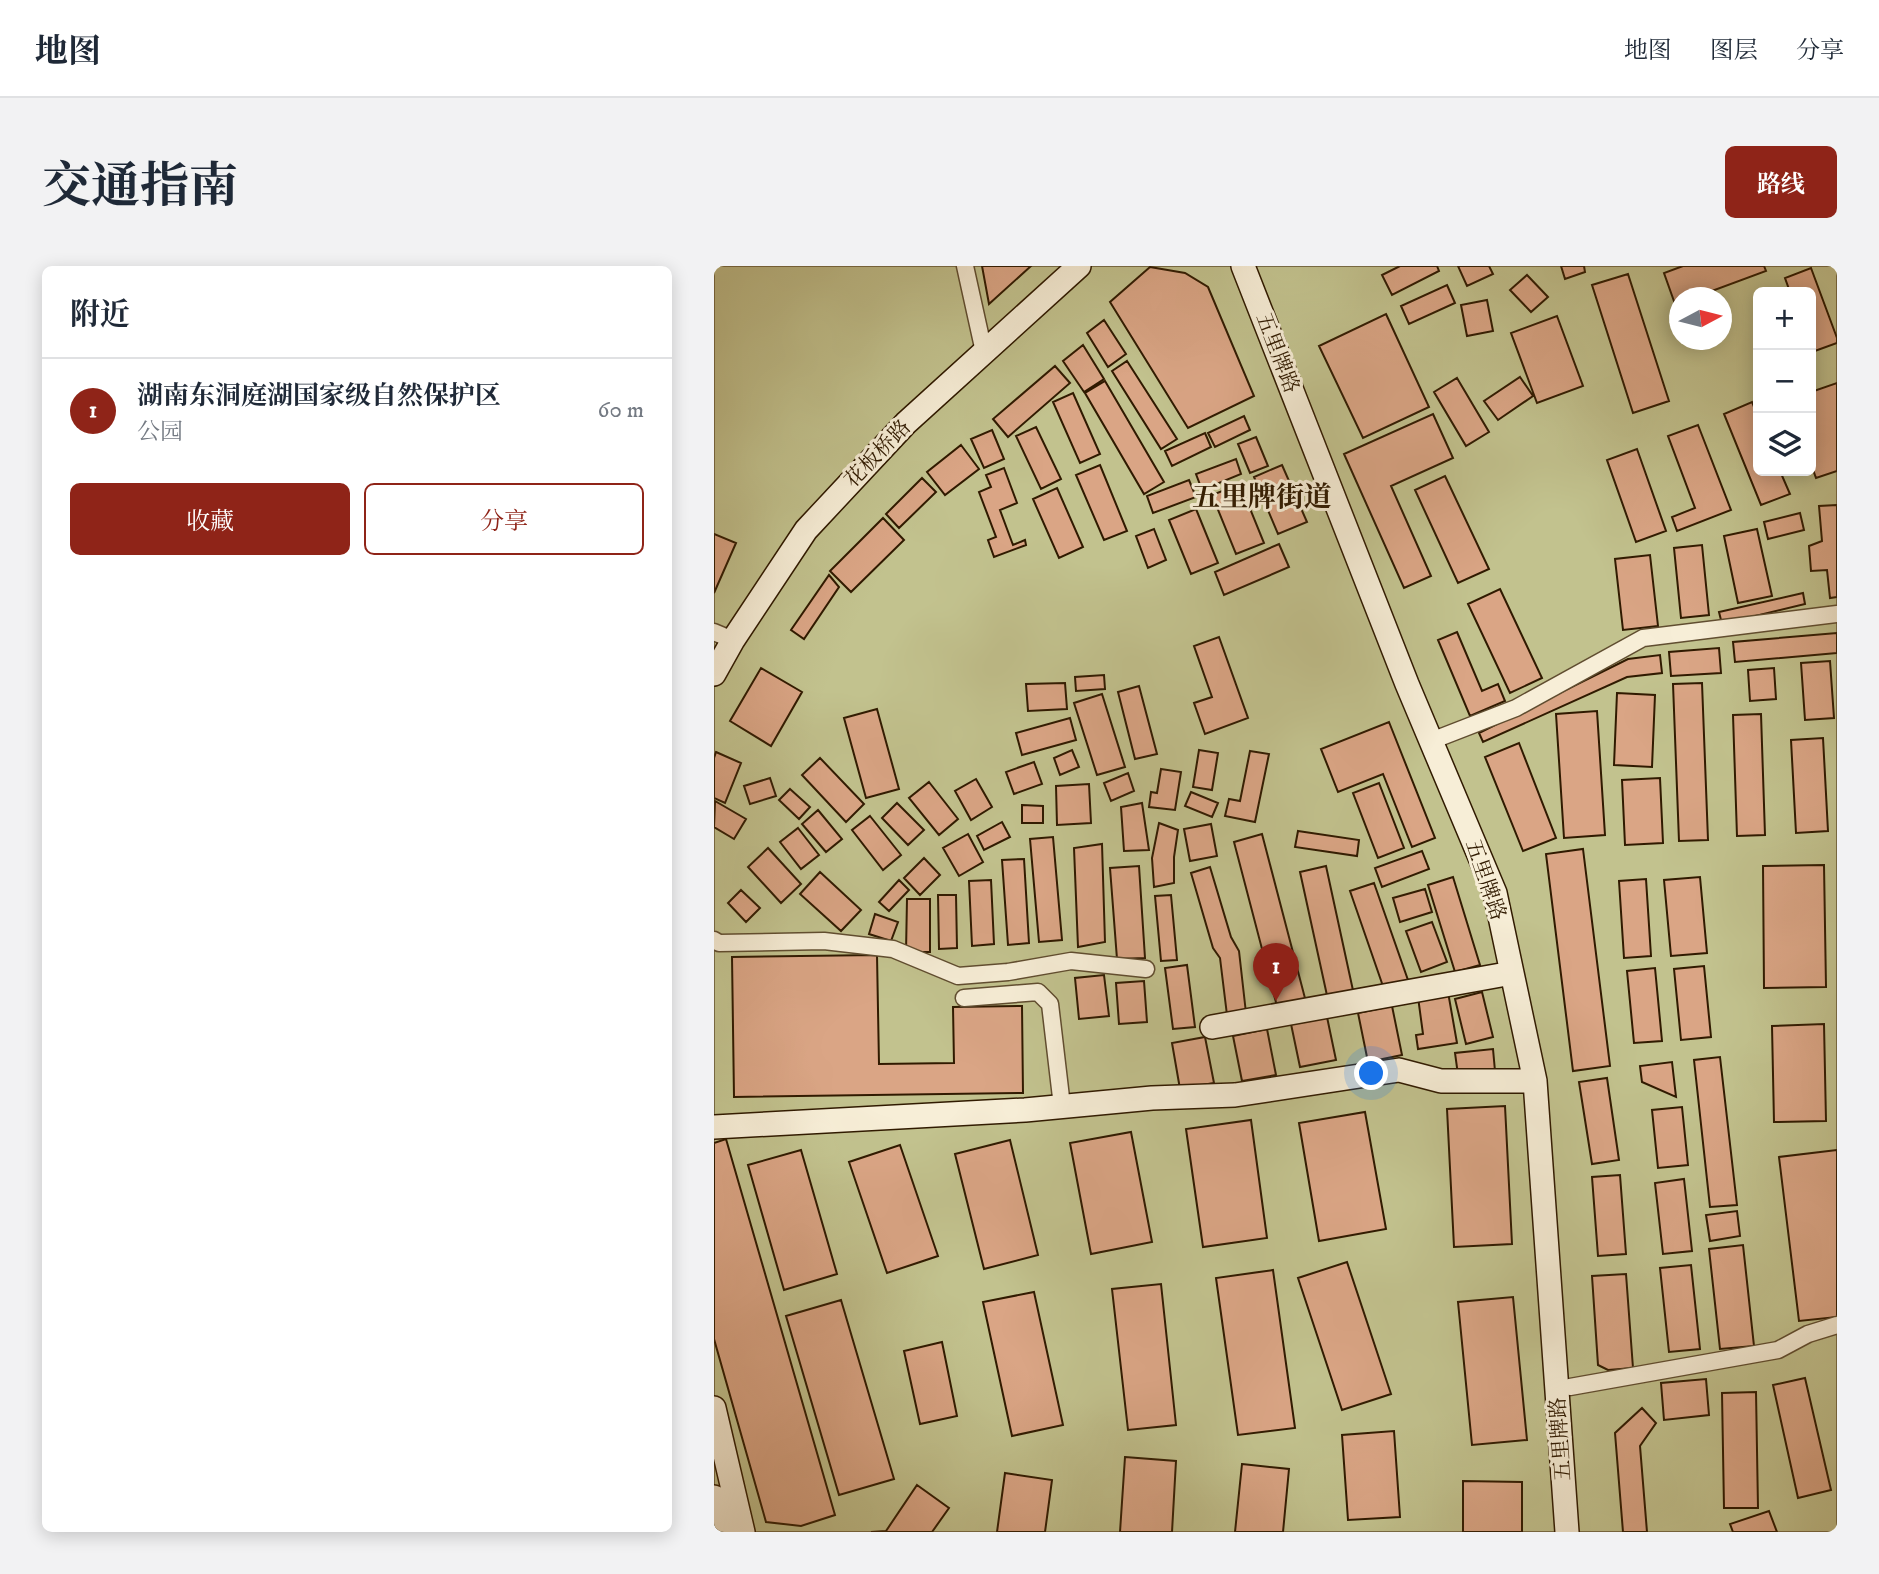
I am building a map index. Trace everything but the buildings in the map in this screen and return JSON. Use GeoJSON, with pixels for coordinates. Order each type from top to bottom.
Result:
{"type":"FeatureCollection","features":[{"type":"Feature","properties":{"kind":"main road","name":"花板桥路"},"geometry":{"type":"LineString","coordinates":[[714,674],[723,636],[806,530],[906,423],[1079,266]]}},
{"type":"Feature","properties":{"kind":"main road","name":"五里牌路"},"geometry":{"type":"LineString","coordinates":[[1246,267],[1437,739],[1495,893],[1535,1080],[1567,1532]]}},
{"type":"Feature","properties":{"kind":"main road","name":"五里牌路"},"geometry":{"type":"LineString","coordinates":[[1437,739],[1507,890],[1548,1079],[1580,1532]]}},
{"type":"Feature","properties":{"kind":"main road"},"geometry":{"type":"LineString","coordinates":[[1212,1027],[1512,973]]}},
{"type":"Feature","properties":{"kind":"main road"},"geometry":{"type":"LineString","coordinates":[[714,1128],[1062,1107],[1152,1098],[1235,1096],[1399,1070],[1441,1081],[1535,1080]]}},
{"type":"Feature","properties":{"kind":"main road"},"geometry":{"type":"LineString","coordinates":[[714,1408],[743,1532]]}},
{"type":"Feature","properties":{"kind":"main road"},"geometry":{"type":"LineString","coordinates":[[714,1497],[723,1532]]}},
{"type":"Feature","properties":{"kind":"street"},"geometry":{"type":"LineString","coordinates":[[965,266],[984,352]]}},
{"type":"Feature","properties":{"kind":"street"},"geometry":{"type":"LineString","coordinates":[[1437,739],[1516,708],[1643,638],[1837,614]]}},
{"type":"Feature","properties":{"kind":"street"},"geometry":{"type":"LineString","coordinates":[[714,940],[719,943],[824,942],[893,949],[958,976],[1008,972],[1071,961],[1146,969]]}},
{"type":"Feature","properties":{"kind":"street"},"geometry":{"type":"LineString","coordinates":[[964,998],[1038,992],[1050,1004],[1062,1107]]}},
{"type":"Feature","properties":{"kind":"street"},"geometry":{"type":"LineString","coordinates":[[1570,1387],[1778,1350],[1808,1334],[1837,1325]]}},
{"type":"Feature","properties":{"kind":"green space"},"geometry":{"type":"Polygon","coordinates":[[[714,266],[1837,266],[1837,1532],[714,1532],[714,266]]]}},
{"type":"Feature","properties":{"kind":"place","name":"湖南东洞庭湖国家级自然保护区"},"geometry":{"type":"Point","coordinates":[1276,1001]}},
{"type":"Feature","properties":{"kind":"district","name":"五里牌街道"},"geometry":{"type":"Point","coordinates":[1262,497]}}]}
